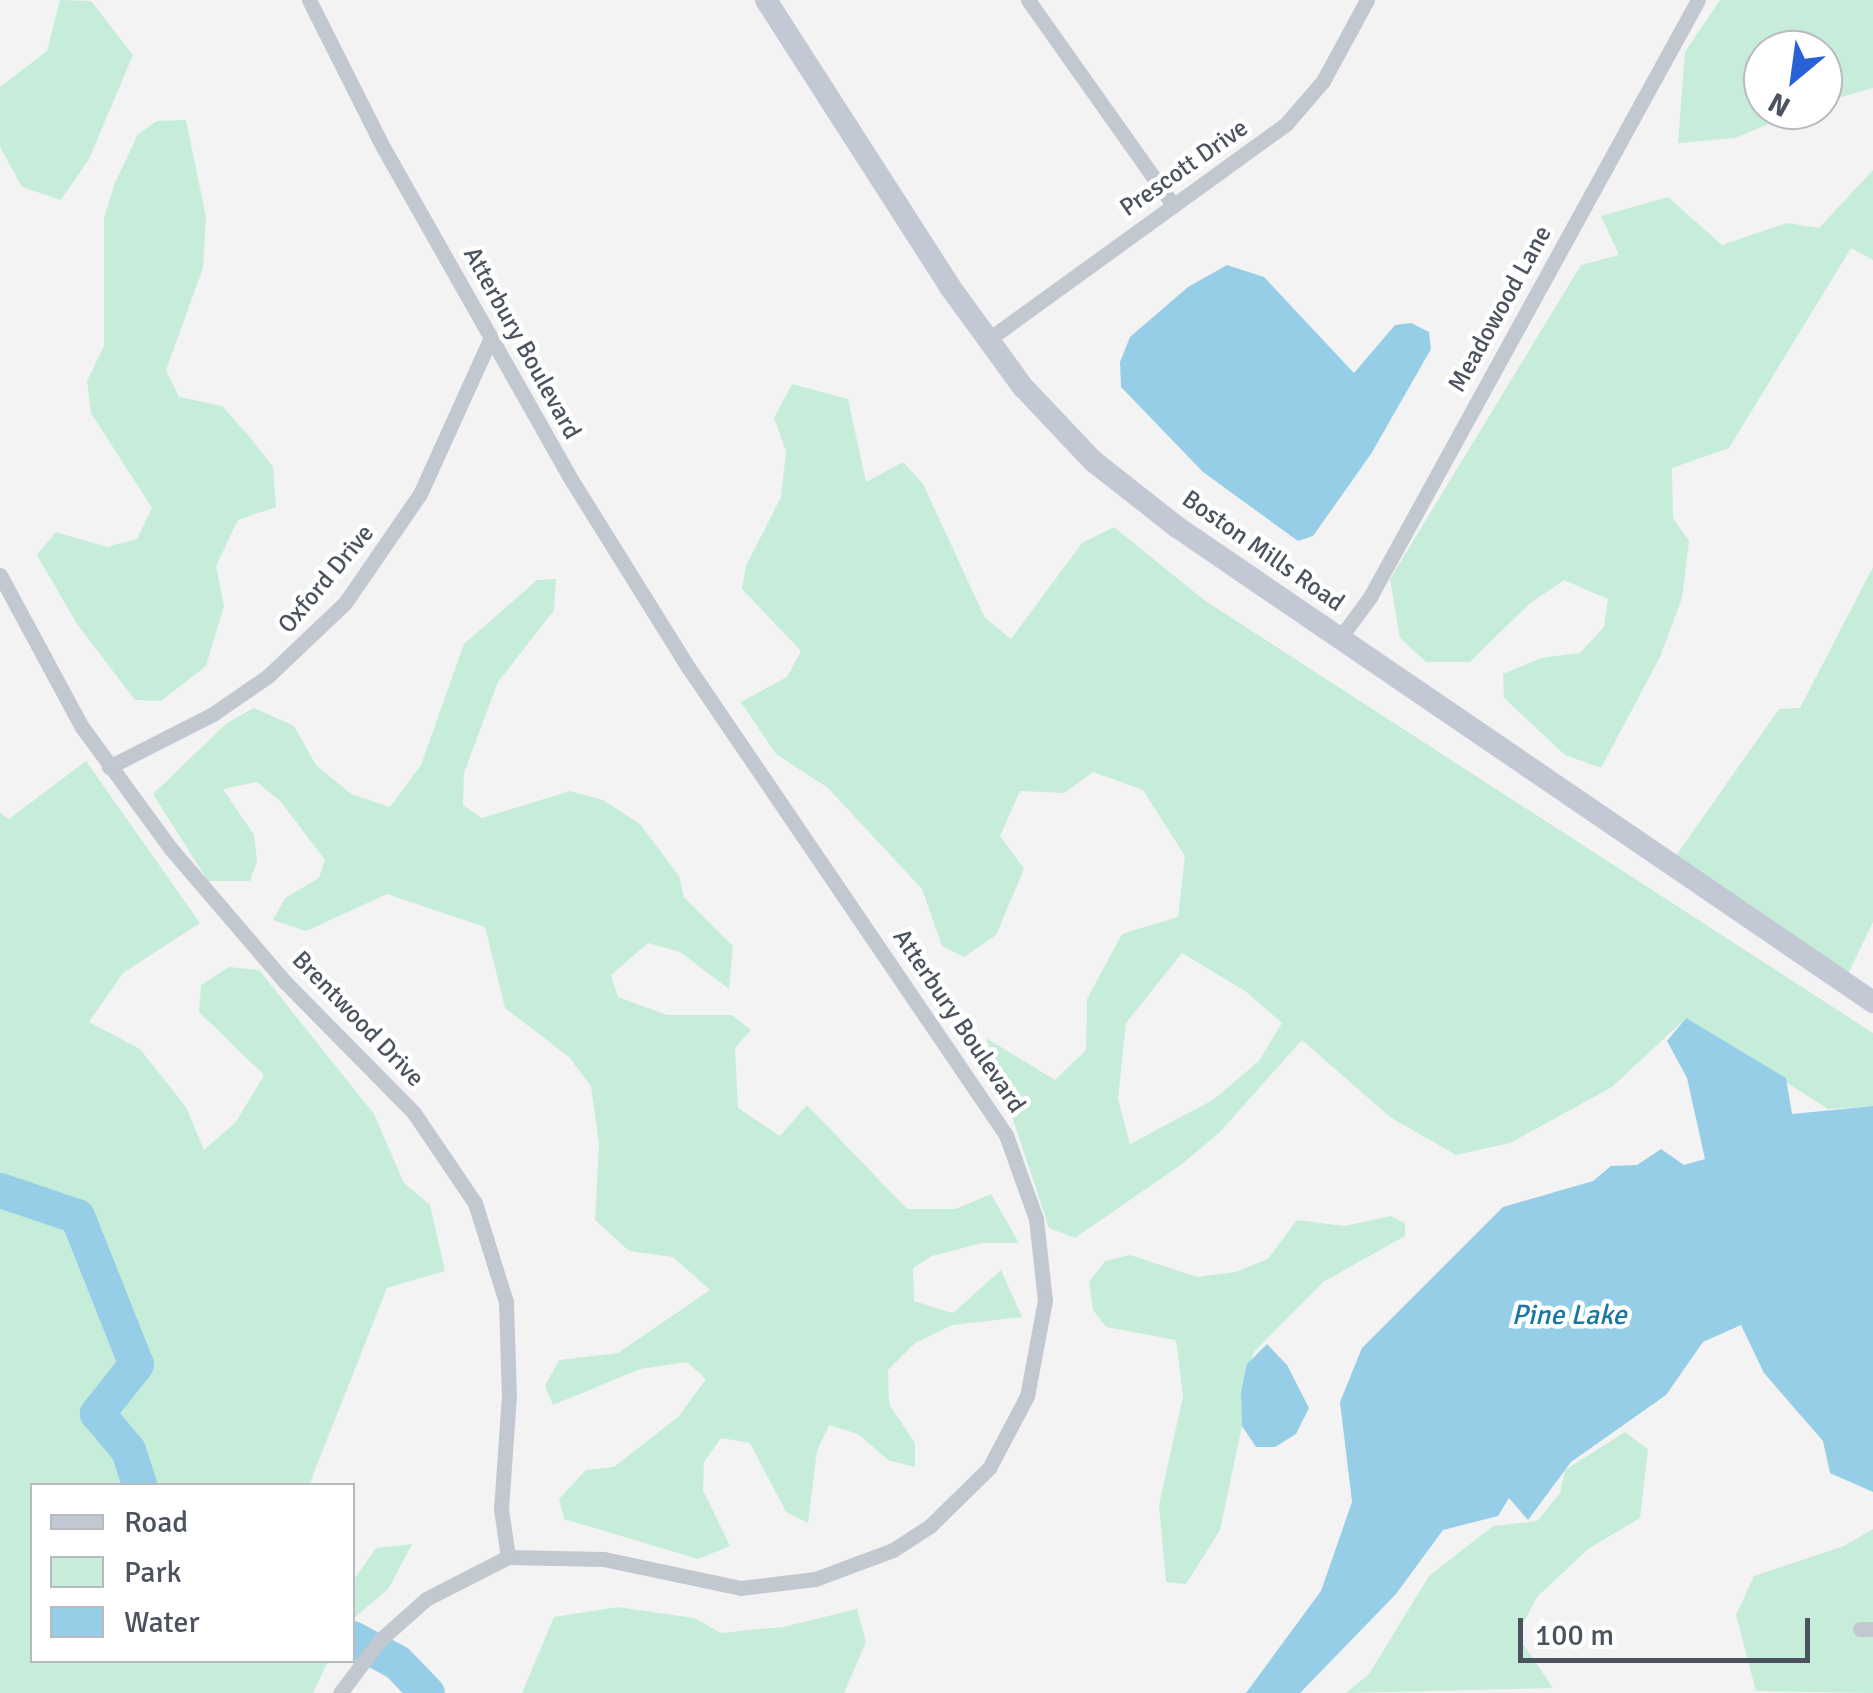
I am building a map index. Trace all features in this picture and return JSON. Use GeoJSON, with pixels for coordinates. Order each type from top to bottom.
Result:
{"type":"FeatureCollection","features":[{"type":"Feature","properties":{"kind":"street","name":"Atterbury Boulevard"},"geometry":{"type":"LineString","coordinates":[[309,0],[490,340],[677,650],[1006,1135],[1036,1219],[1045,1300],[1028,1396],[989,1468],[952,1507],[893,1550],[816,1579],[741,1588],[603,1558],[508,1557],[426,1599],[380,1640],[340,1693]]}},
{"type":"Feature","properties":{"kind":"street","name":"Boston Mills Road"},"geometry":{"type":"LineString","coordinates":[[766,0],[989,339],[1032,398],[1112,477],[1340,638],[1873,1002]]}},
{"type":"Feature","properties":{"kind":"street"},"geometry":{"type":"LineString","coordinates":[[1028,0],[1173,205]]}},
{"type":"Feature","properties":{"kind":"street","name":"Prescott Drive"},"geometry":{"type":"LineString","coordinates":[[989,339],[1286,124],[1323,80],[1367,0]]}},
{"type":"Feature","properties":{"kind":"street","name":"Meadowood Lane"},"geometry":{"type":"LineString","coordinates":[[1340,638],[1370,597],[1698,0]]}},
{"type":"Feature","properties":{"kind":"street","name":"Oxford Drive"},"geometry":{"type":"LineString","coordinates":[[110,768],[240,695],[295,655],[345,602],[420,494],[490,340]]}},
{"type":"Feature","properties":{"kind":"street","name":"Brentwood Drive"},"geometry":{"type":"LineString","coordinates":[[0,575],[54,680],[110,768],[273,969],[414,1112],[474,1203],[506,1302],[509,1395],[501,1509],[508,1557]]}},
{"type":"Feature","properties":{"kind":"green space"},"geometry":{"type":"Polygon","coordinates":[[[60,0],[91,1],[133,55],[89,159],[61,200],[22,187],[0,147],[0,87],[47,51],[60,0]]]}},
{"type":"Feature","properties":{"kind":"green space"},"geometry":{"type":"Polygon","coordinates":[[[1720,0],[1873,0],[1873,88],[1843,96],[1843,30],[1743,30],[1743,130],[1754,130],[1735,138],[1678,143],[1685,52],[1720,0]]]}},
{"type":"Feature","properties":{"kind":"green space"},"geometry":{"type":"Polygon","coordinates":[[[186,120],[206,217],[203,268],[166,370],[179,397],[222,406],[248,435],[273,467],[276,507],[238,520],[216,566],[224,606],[206,666],[161,701],[135,700],[77,624],[37,555],[56,532],[107,547],[137,539],[152,508],[91,413],[87,381],[104,346],[104,217],[115,183],[138,134],[157,121],[186,120]]]}},
{"type":"Feature","properties":{"kind":"green space"},"geometry":{"type":"Polygon","coordinates":[[[1873,170],[1873,260],[1851,248],[1729,448],[1672,468],[1673,518],[1689,541],[1682,598],[1660,657],[1601,768],[1565,755],[1504,698],[1503,674],[1541,658],[1580,653],[1604,627],[1608,599],[1564,580],[1529,604],[1470,662],[1426,662],[1400,638],[1390,579],[1581,265],[1619,255],[1601,216],[1668,197],[1722,245],[1787,223],[1819,228],[1873,170]]]}},
{"type":"Feature","properties":{"kind":"green space"},"geometry":{"type":"Polygon","coordinates":[[[792,384],[848,399],[866,482],[903,462],[923,484],[985,618],[1011,639],[1082,543],[1114,527],[1204,600],[1873,1033],[1873,1106],[1828,1109],[1686,1018],[1612,1087],[1510,1143],[1456,1155],[1390,1117],[1302,1040],[1219,1133],[1182,1164],[1075,1238],[1049,1228],[986,1038],[1055,1080],[1086,1050],[1087,999],[1122,934],[1178,917],[1185,856],[1143,790],[1093,772],[1064,793],[1020,791],[1000,836],[1024,869],[996,935],[964,957],[942,946],[922,889],[828,788],[776,754],[741,702],[787,677],[801,651],[742,589],[746,566],[781,497],[786,451],[774,418],[792,384]],[[1182,953],[1126,1023],[1118,1099],[1130,1144],[1213,1100],[1259,1061],[1282,1023],[1245,991],[1182,953]]]}},
{"type":"Feature","properties":{"kind":"green space"},"geometry":{"type":"Polygon","coordinates":[[[1873,567],[1873,922],[1848,974],[1675,857],[1779,709],[1800,708],[1873,567]]]}},
{"type":"Feature","properties":{"kind":"green space"},"geometry":{"type":"Polygon","coordinates":[[[556,579],[554,610],[498,682],[464,773],[463,805],[482,818],[570,791],[603,800],[640,824],[679,876],[684,897],[733,946],[729,989],[680,952],[648,943],[611,975],[618,997],[667,1015],[732,1015],[751,1030],[735,1048],[738,1108],[780,1136],[807,1105],[907,1209],[956,1209],[991,1194],[1019,1243],[982,1243],[932,1256],[913,1268],[914,1301],[953,1313],[1001,1270],[1022,1317],[952,1325],[915,1343],[888,1370],[889,1404],[915,1443],[915,1467],[888,1460],[858,1434],[829,1425],[817,1451],[808,1523],[786,1512],[750,1443],[721,1438],[704,1462],[703,1490],[730,1546],[698,1559],[564,1519],[559,1499],[586,1470],[614,1467],[679,1416],[706,1379],[687,1362],[640,1369],[553,1405],[545,1386],[559,1360],[618,1353],[710,1290],[673,1257],[629,1251],[595,1220],[599,1144],[591,1086],[569,1057],[505,1008],[485,927],[387,894],[306,931],[273,920],[285,898],[319,878],[325,860],[281,802],[257,782],[223,789],[254,835],[257,861],[250,881],[208,881],[153,794],[227,723],[254,708],[294,726],[316,765],[351,794],[390,807],[421,765],[464,644],[537,580],[556,579]]]}},
{"type":"Feature","properties":{"kind":"green space"},"geometry":{"type":"Polygon","coordinates":[[[86,761],[200,923],[123,973],[89,1022],[140,1049],[186,1107],[204,1150],[236,1122],[264,1075],[199,1012],[201,985],[229,967],[259,970],[374,1114],[404,1183],[430,1205],[445,1271],[387,1288],[310,1483],[30,1483],[30,1663],[327,1663],[313,1693],[0,1693],[0,813],[9,819],[86,761]]]}},
{"type":"Feature","properties":{"kind":"green space"},"geometry":{"type":"Polygon","coordinates":[[[1391,1216],[1405,1223],[1405,1236],[1323,1282],[1254,1352],[1241,1392],[1242,1426],[1220,1530],[1186,1584],[1166,1582],[1159,1505],[1183,1396],[1176,1340],[1106,1327],[1093,1310],[1089,1282],[1105,1261],[1130,1255],[1197,1277],[1236,1272],[1268,1259],[1297,1220],[1344,1226],[1391,1216]]]}},
{"type":"Feature","properties":{"kind":"green space"},"geometry":{"type":"Polygon","coordinates":[[[1625,1432],[1648,1449],[1640,1518],[1588,1549],[1537,1597],[1517,1635],[1553,1688],[1346,1693],[1369,1674],[1429,1576],[1493,1526],[1537,1521],[1560,1493],[1565,1470],[1625,1432]]]}},
{"type":"Feature","properties":{"kind":"green space"},"geometry":{"type":"Polygon","coordinates":[[[1873,1529],[1873,1693],[1756,1691],[1736,1615],[1754,1576],[1844,1546],[1873,1529]]]}},
{"type":"Feature","properties":{"kind":"green space"},"geometry":{"type":"Polygon","coordinates":[[[412,1544],[389,1588],[355,1617],[355,1578],[376,1548],[412,1544]]]}},
{"type":"Feature","properties":{"kind":"green space"},"geometry":{"type":"Polygon","coordinates":[[[618,1607],[694,1618],[721,1633],[783,1627],[857,1609],[866,1642],[844,1693],[522,1693],[554,1617],[618,1607]]]}},
{"type":"Feature","properties":{"kind":"water"},"geometry":{"type":"Polygon","coordinates":[[[1227,265],[1264,277],[1354,373],[1395,325],[1411,323],[1429,332],[1431,349],[1371,454],[1313,536],[1298,541],[1203,472],[1121,387],[1120,362],[1130,337],[1188,287],[1227,265]]]}},
{"type":"Feature","properties":{"kind":"water","name":"Pine Lake"},"geometry":{"type":"Polygon","coordinates":[[[1686,1018],[1786,1078],[1792,1114],[1873,1106],[1873,1492],[1830,1473],[1823,1441],[1764,1373],[1741,1325],[1703,1342],[1666,1395],[1571,1462],[1528,1520],[1509,1498],[1498,1516],[1443,1530],[1396,1594],[1300,1693],[1246,1693],[1321,1591],[1352,1502],[1340,1402],[1362,1348],[1503,1207],[1593,1181],[1611,1166],[1637,1165],[1661,1149],[1684,1165],[1705,1159],[1687,1078],[1667,1041],[1686,1018]]]}},
{"type":"Feature","properties":{"kind":"water"},"geometry":{"type":"Polygon","coordinates":[[[1267,1344],[1287,1365],[1309,1408],[1296,1434],[1275,1447],[1256,1447],[1242,1426],[1241,1392],[1247,1364],[1267,1344]]]}},
{"type":"Feature","properties":{"kind":"waterway"},"geometry":{"type":"LineString","coordinates":[[0,1190],[77,1216],[136,1364],[97,1413],[128,1450],[139,1483]]}},
{"type":"Feature","properties":{"kind":"waterway"},"geometry":{"type":"LineString","coordinates":[[355,1640],[397,1662],[427,1693]]}}]}
